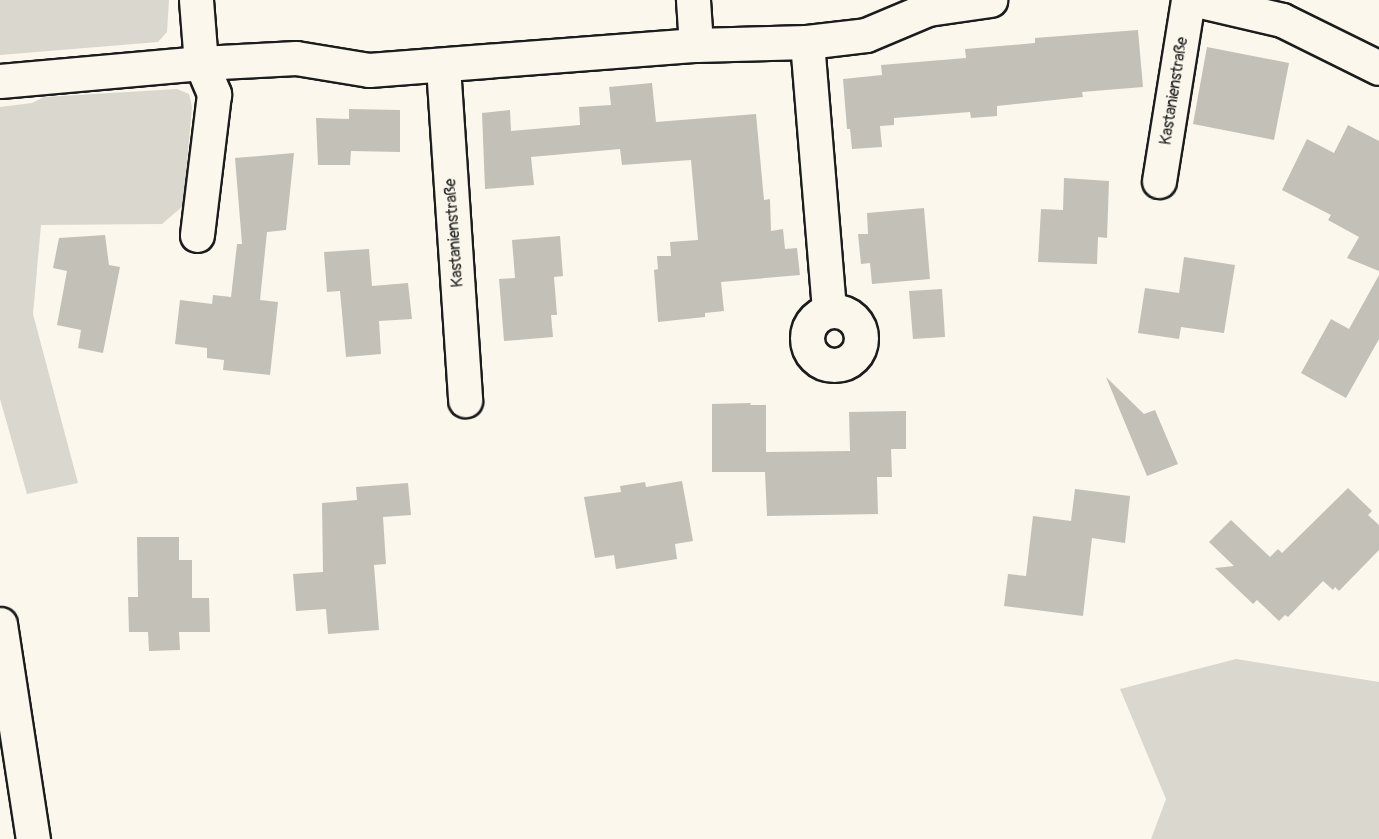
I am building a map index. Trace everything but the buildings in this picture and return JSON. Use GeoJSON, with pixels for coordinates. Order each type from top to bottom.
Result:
{"type":"FeatureCollection","features":[{"type":"Feature","properties":{"kind":"street"},"geometry":{"type":"LineString","coordinates":[[196,0],[201,63],[214,94],[197,235]]}},
{"type":"Feature","properties":{"kind":"street"},"geometry":{"type":"LineString","coordinates":[[693,0],[696,45]]}},
{"type":"Feature","properties":{"kind":"street"},"geometry":{"type":"LineString","coordinates":[[0,81],[201,63],[296,58],[369,70],[696,45],[807,42],[866,35],[928,9],[990,0]]}},
{"type":"Feature","properties":{"kind":"street","name":"Kastanienstraße"},"geometry":{"type":"LineString","coordinates":[[1159,181],[1188,0]]}},
{"type":"Feature","properties":{"kind":"street"},"geometry":{"type":"LineString","coordinates":[[1196,0],[1285,10],[1379,68]]}},
{"type":"Feature","properties":{"kind":"street"},"geometry":{"type":"LineString","coordinates":[[807,42],[829,311]]}},
{"type":"Feature","properties":{"kind":"street","name":"Kastanienstraße"},"geometry":{"type":"LineString","coordinates":[[443,66],[465,400]]}},
{"type":"Feature","properties":{"kind":"street"},"geometry":{"type":"LineString","coordinates":[[0,624],[33,839]]}},
{"type":"Feature","properties":{"kind":"shaded area"},"geometry":{"type":"Polygon","coordinates":[[[0,0],[169,0],[167,32],[158,42],[0,55],[0,0]]]}},
{"type":"Feature","properties":{"kind":"shaded area"},"geometry":{"type":"Polygon","coordinates":[[[177,89],[189,94],[192,107],[183,206],[162,224],[41,225],[33,314],[78,483],[27,494],[0,399],[0,107],[32,103],[44,97],[177,89]]]}},
{"type":"Feature","properties":{"kind":"shaded area"},"geometry":{"type":"Polygon","coordinates":[[[1236,659],[1379,682],[1379,839],[1151,839],[1166,799],[1120,689],[1236,659]]]}}]}
